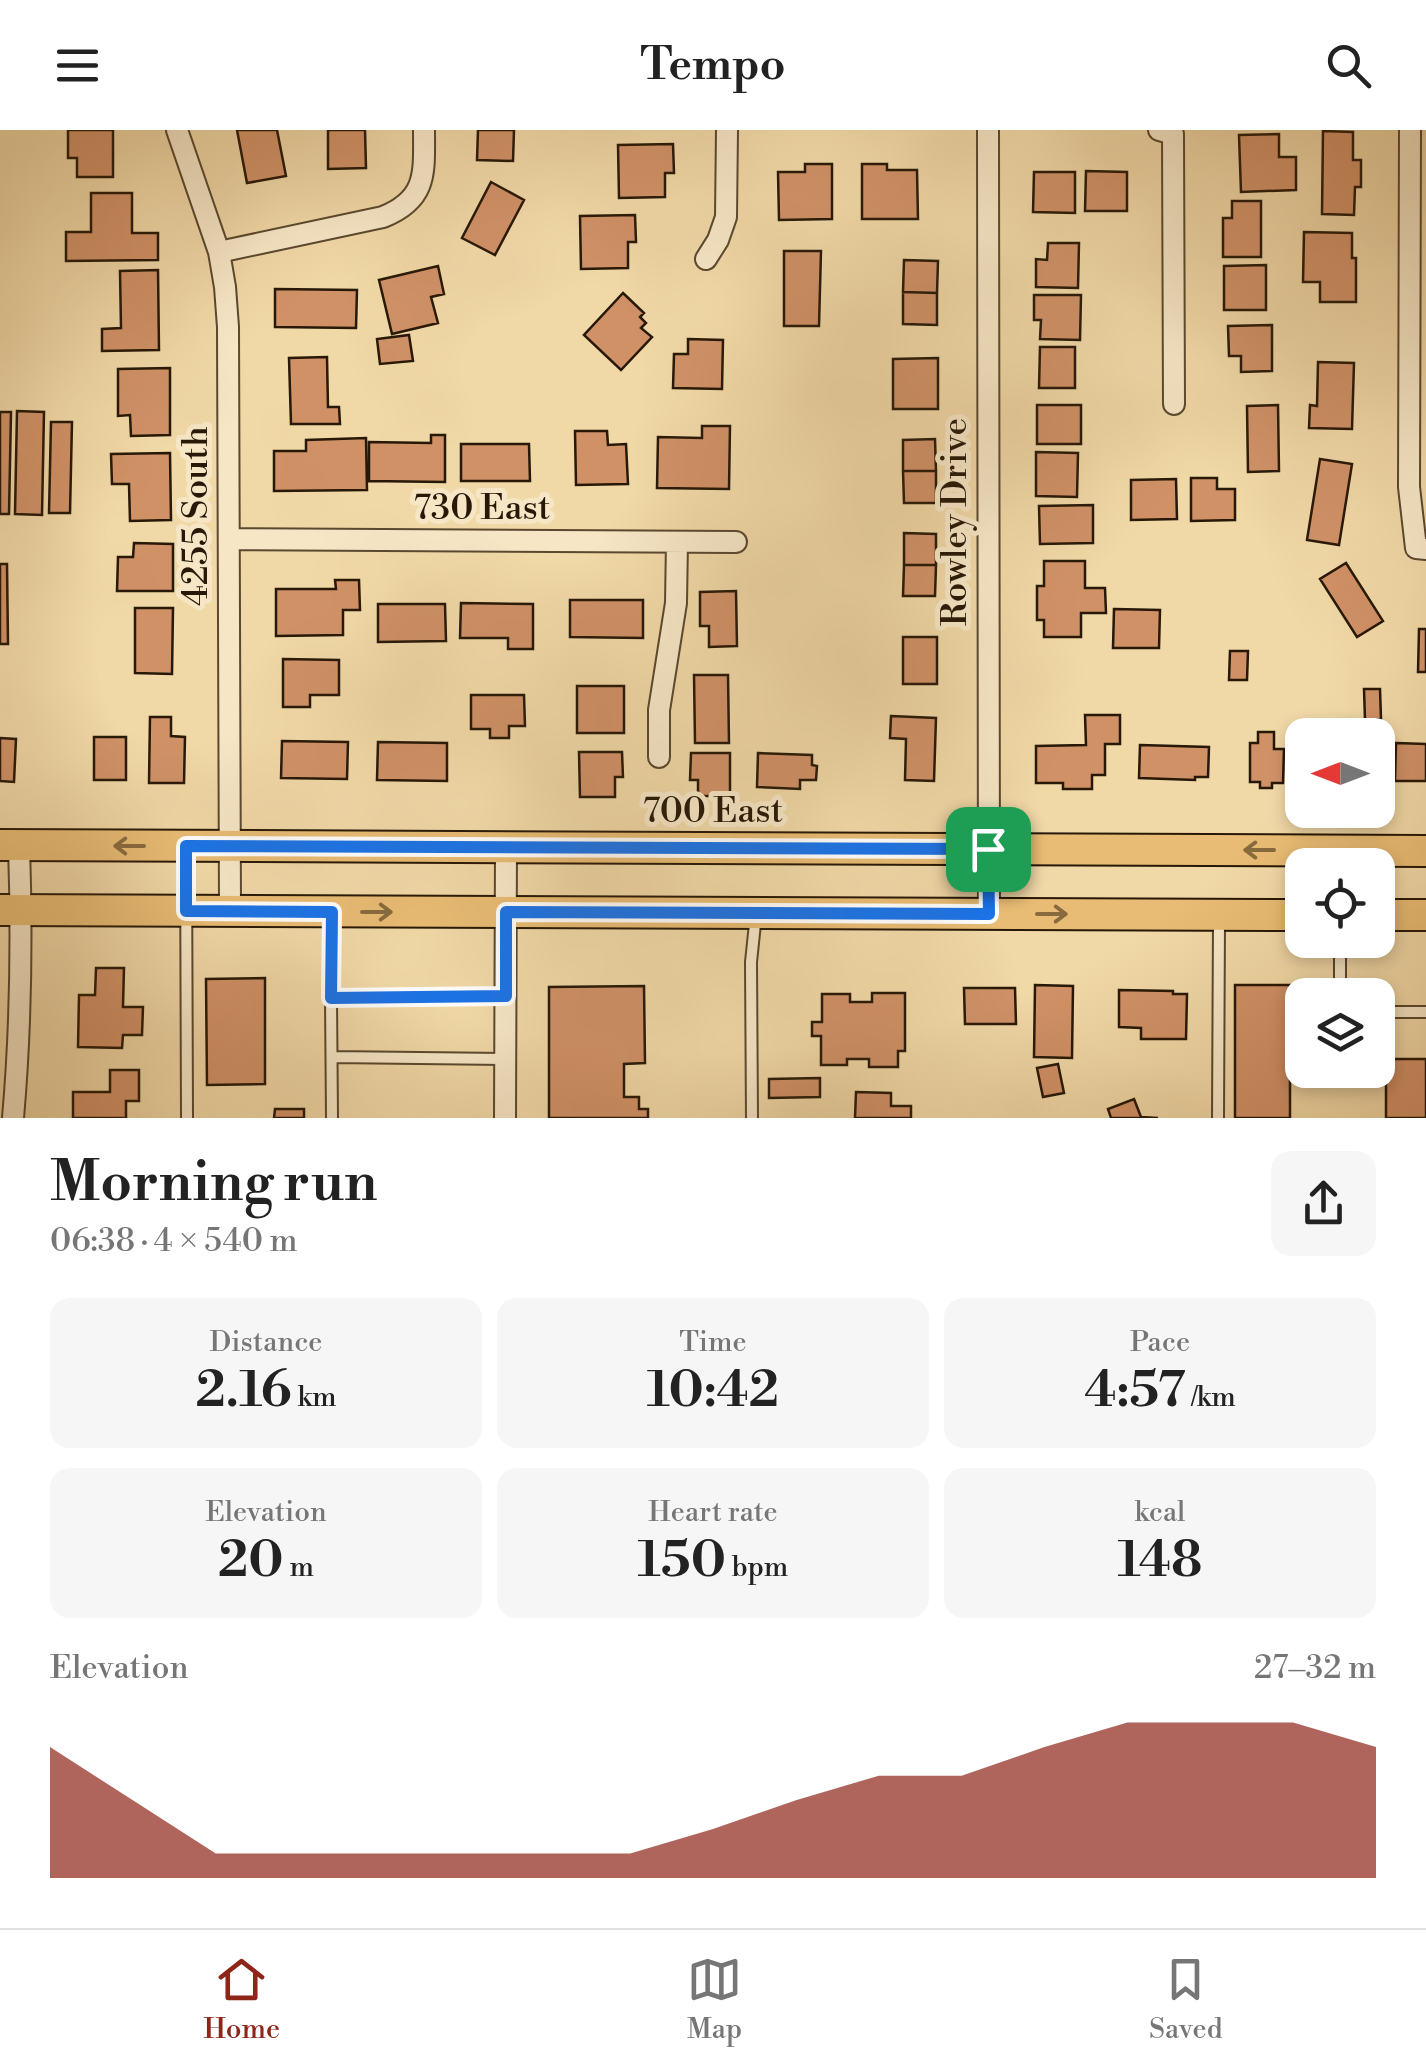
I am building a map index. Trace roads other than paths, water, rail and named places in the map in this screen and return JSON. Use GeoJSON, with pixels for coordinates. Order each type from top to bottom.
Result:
{"type":"FeatureCollection","features":[{"type":"Feature","properties":{"kind":"main road","name":"700 East"},"geometry":{"type":"LineString","coordinates":[[10,845],[988,849],[1285,857]]}},
{"type":"Feature","properties":{"kind":"main road","name":"700 East"},"geometry":{"type":"LineString","coordinates":[[1395,854],[1426,851]]}},
{"type":"Feature","properties":{"kind":"main road"},"geometry":{"type":"LineString","coordinates":[[10,910],[1285,915]]}},
{"type":"Feature","properties":{"kind":"main road"},"geometry":{"type":"LineString","coordinates":[[1395,915],[1426,915]]}},
{"type":"Feature","properties":{"kind":"street","name":"4255 South"},"geometry":{"type":"LineString","coordinates":[[177,130],[219,252],[226,287],[230,910]]}},
{"type":"Feature","properties":{"kind":"street"},"geometry":{"type":"LineString","coordinates":[[219,252],[383,216],[408,205],[421,187],[424,130]]}},
{"type":"Feature","properties":{"kind":"street"},"geometry":{"type":"LineString","coordinates":[[706,259],[726,217],[727,130]]}},
{"type":"Feature","properties":{"kind":"street","name":"Rowley Drive"},"geometry":{"type":"LineString","coordinates":[[988,130],[989,914]]}},
{"type":"Feature","properties":{"kind":"street"},"geometry":{"type":"LineString","coordinates":[[1159,130],[1173,134],[1174,404]]}},
{"type":"Feature","properties":{"kind":"street"},"geometry":{"type":"LineString","coordinates":[[1410,130],[1409,487],[1421,548]]}},
{"type":"Feature","properties":{"kind":"street","name":"730 East"},"geometry":{"type":"LineString","coordinates":[[228,539],[736,542]]}},
{"type":"Feature","properties":{"kind":"street"},"geometry":{"type":"LineString","coordinates":[[659,758],[659,710],[676,603],[677,542]]}},
{"type":"Feature","properties":{"kind":"street"},"geometry":{"type":"LineString","coordinates":[[10,845],[10,910],[20,1047],[13,1118]]}},
{"type":"Feature","properties":{"kind":"street"},"geometry":{"type":"LineString","coordinates":[[505,1118],[506,847]]}},
{"type":"Feature","properties":{"kind":"lane"},"geometry":{"type":"LineString","coordinates":[[186,846],[187,1118]]}},
{"type":"Feature","properties":{"kind":"lane"},"geometry":{"type":"LineString","coordinates":[[332,912],[332,1118]]}},
{"type":"Feature","properties":{"kind":"lane"},"geometry":{"type":"LineString","coordinates":[[752,1118],[751,962],[756,913]]}},
{"type":"Feature","properties":{"kind":"lane"},"geometry":{"type":"LineString","coordinates":[[1218,914],[1218,1118]]}},
{"type":"Feature","properties":{"kind":"lane"},"geometry":{"type":"LineString","coordinates":[[331,998],[506,996]]}},
{"type":"Feature","properties":{"kind":"lane"},"geometry":{"type":"LineString","coordinates":[[1395,1012],[1426,1012]]}},
{"type":"Feature","properties":{"kind":"lane"},"geometry":{"type":"LineString","coordinates":[[332,1057],[505,1058]]}}]}
